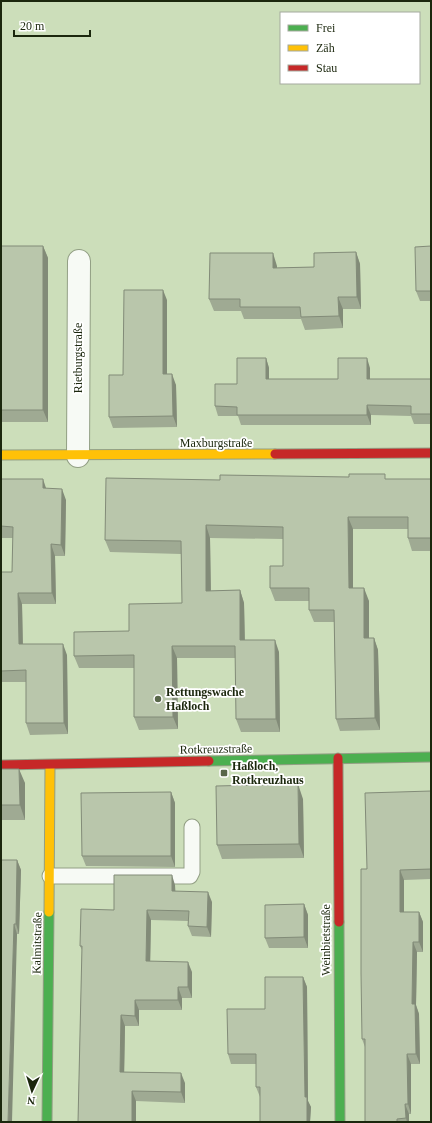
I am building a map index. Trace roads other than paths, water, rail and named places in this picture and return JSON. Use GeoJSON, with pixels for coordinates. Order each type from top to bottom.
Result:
{"type":"FeatureCollection","features":[{"type":"Feature","properties":{"kind":"street","name":"Rietburgstraße"},"geometry":{"type":"LineString","coordinates":[[78,261],[78,456]]}},
{"type":"Feature","properties":{"kind":"street","name":"Maxburgstraße"},"geometry":{"type":"LineString","coordinates":[[1,455],[78,456],[431,453]]}},
{"type":"Feature","properties":{"kind":"street","name":"Rotkreuzstraße"},"geometry":{"type":"LineString","coordinates":[[1,765],[431,757]]}},
{"type":"Feature","properties":{"kind":"street","name":"Weinbietstraße"},"geometry":{"type":"LineString","coordinates":[[338,758],[340,1122]]}},
{"type":"Feature","properties":{"kind":"street","name":"Kalmitstraße"},"geometry":{"type":"LineString","coordinates":[[47,1122],[50,765]]}},
{"type":"Feature","properties":{"kind":"lane"},"geometry":{"type":"LineString","coordinates":[[50,876],[190,876],[192,872],[192,827]]}},
{"type":"Feature","properties":{"kind":"place","name":"Rettungswache Haßloch"},"geometry":{"type":"Point","coordinates":[158,699]}},
{"type":"Feature","properties":{"kind":"place","name":"Haßloch, Rotkreuzhaus"},"geometry":{"type":"Point","coordinates":[224,773]}}]}
